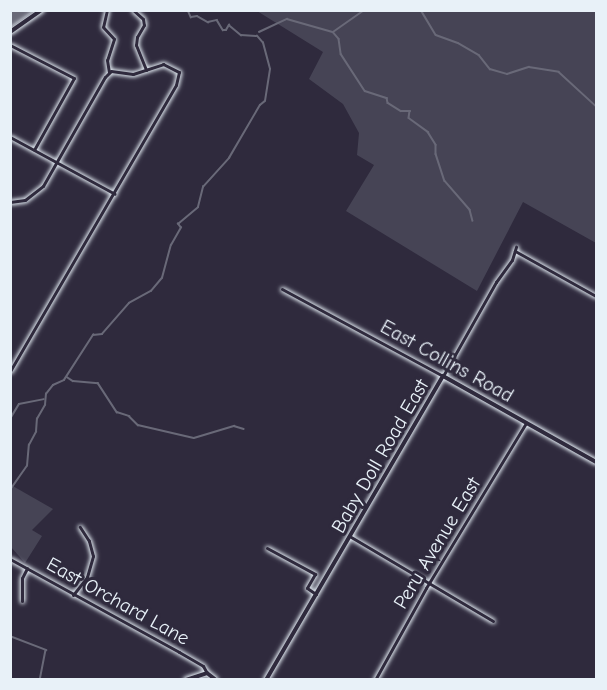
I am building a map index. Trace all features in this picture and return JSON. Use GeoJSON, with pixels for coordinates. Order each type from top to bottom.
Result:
{"type":"FeatureCollection","features":[{"type":"Feature","properties":{"kind":"street"},"geometry":{"type":"LineString","coordinates":[[10,32],[42,10]]}},
{"type":"Feature","properties":{"kind":"street"},"geometry":{"type":"LineString","coordinates":[[10,202],[25,200],[43,186],[109,72],[107,60],[114,39],[103,27],[107,10]]}},
{"type":"Feature","properties":{"kind":"street"},"geometry":{"type":"LineString","coordinates":[[133,10],[143,18],[144,25],[136,45],[146,70]]}},
{"type":"Feature","properties":{"kind":"street"},"geometry":{"type":"LineString","coordinates":[[10,45],[74,78],[34,150]]}},
{"type":"Feature","properties":{"kind":"street"},"geometry":{"type":"LineString","coordinates":[[10,371],[115,194],[178,78],[179,72],[163,64],[126,75],[117,70],[109,72]]}},
{"type":"Feature","properties":{"kind":"street"},"geometry":{"type":"LineString","coordinates":[[10,137],[115,194]]}},
{"type":"Feature","properties":{"kind":"street","name":"Baby Doll Road East"},"geometry":{"type":"LineString","coordinates":[[266,680],[351,537],[496,282],[504,274],[515,249],[597,296]]}},
{"type":"Feature","properties":{"kind":"street","name":"East Collins Road"},"geometry":{"type":"LineString","coordinates":[[282,289],[597,462]]}},
{"type":"Feature","properties":{"kind":"street","name":"Peru Avenue East"},"geometry":{"type":"LineString","coordinates":[[375,680],[526,423]]}},
{"type":"Feature","properties":{"kind":"street"},"geometry":{"type":"LineString","coordinates":[[73,595],[87,577],[93,556],[89,541],[80,527]]}},
{"type":"Feature","properties":{"kind":"street"},"geometry":{"type":"LineString","coordinates":[[351,537],[493,621]]}},
{"type":"Feature","properties":{"kind":"street"},"geometry":{"type":"LineString","coordinates":[[267,548],[315,574],[307,588],[316,594]]}},
{"type":"Feature","properties":{"kind":"street","name":"East Orchard Lane"},"geometry":{"type":"LineString","coordinates":[[10,559],[179,652],[203,666],[207,673]]}},
{"type":"Feature","properties":{"kind":"street"},"geometry":{"type":"LineString","coordinates":[[22,601],[22,578],[27,568]]}},
{"type":"Feature","properties":{"kind":"street"},"geometry":{"type":"LineString","coordinates":[[186,680],[207,673],[216,680]]}},
{"type":"Feature","properties":{"kind":"shaded area"},"geometry":{"type":"Polygon","coordinates":[[[257,11],[596,11],[596,243],[523,202],[477,291],[346,211],[374,165],[357,155],[359,133],[343,104],[309,79],[323,52],[257,11]]]}},
{"type":"Feature","properties":{"kind":"shaded area"},"geometry":{"type":"Polygon","coordinates":[[[11,485],[53,509],[32,530],[42,536],[25,563],[11,547],[11,485]]]}},
{"type":"Feature","properties":{"kind":"water"},"geometry":{"type":"Polygon","coordinates":[[[11,10],[34,10],[34,11],[11,27],[11,10]]]}},
{"type":"Feature","properties":{"kind":"waterway"},"geometry":{"type":"LineString","coordinates":[[188,10],[191,17],[197,16],[208,22],[217,20],[223,30],[226,30],[229,25],[241,35],[256,36]]}},
{"type":"Feature","properties":{"kind":"waterway"},"geometry":{"type":"LineString","coordinates":[[333,32],[365,10]]}},
{"type":"Feature","properties":{"kind":"waterway"},"geometry":{"type":"LineString","coordinates":[[421,10],[436,35],[458,43],[479,55],[490,69],[507,74],[529,67],[559,72],[596,106]]}},
{"type":"Feature","properties":{"kind":"waterway"},"geometry":{"type":"LineString","coordinates":[[259,32],[287,19],[333,32],[339,39],[341,54],[365,91],[387,98],[388,103],[401,111],[410,111],[409,118],[428,132],[436,145],[436,154],[445,181],[470,210],[473,221]]}},
{"type":"Feature","properties":{"kind":"waterway"},"geometry":{"type":"LineString","coordinates":[[10,490],[27,466],[29,445],[36,432],[37,419],[45,405],[46,394],[53,385],[64,380],[93,335],[102,334],[129,303],[151,291],[162,278],[171,245],[181,228],[178,224],[198,207],[203,187],[229,158],[260,105],[265,101],[270,69],[263,43],[257,36]]}},
{"type":"Feature","properties":{"kind":"waterway"},"geometry":{"type":"LineString","coordinates":[[67,377],[73,381],[98,383],[117,412],[129,416],[138,425],[194,438],[234,426],[244,429]]}},
{"type":"Feature","properties":{"kind":"waterway"},"geometry":{"type":"LineString","coordinates":[[10,419],[19,404],[44,399]]}},
{"type":"Feature","properties":{"kind":"waterway"},"geometry":{"type":"LineString","coordinates":[[10,636],[46,650],[40,680]]}}]}
